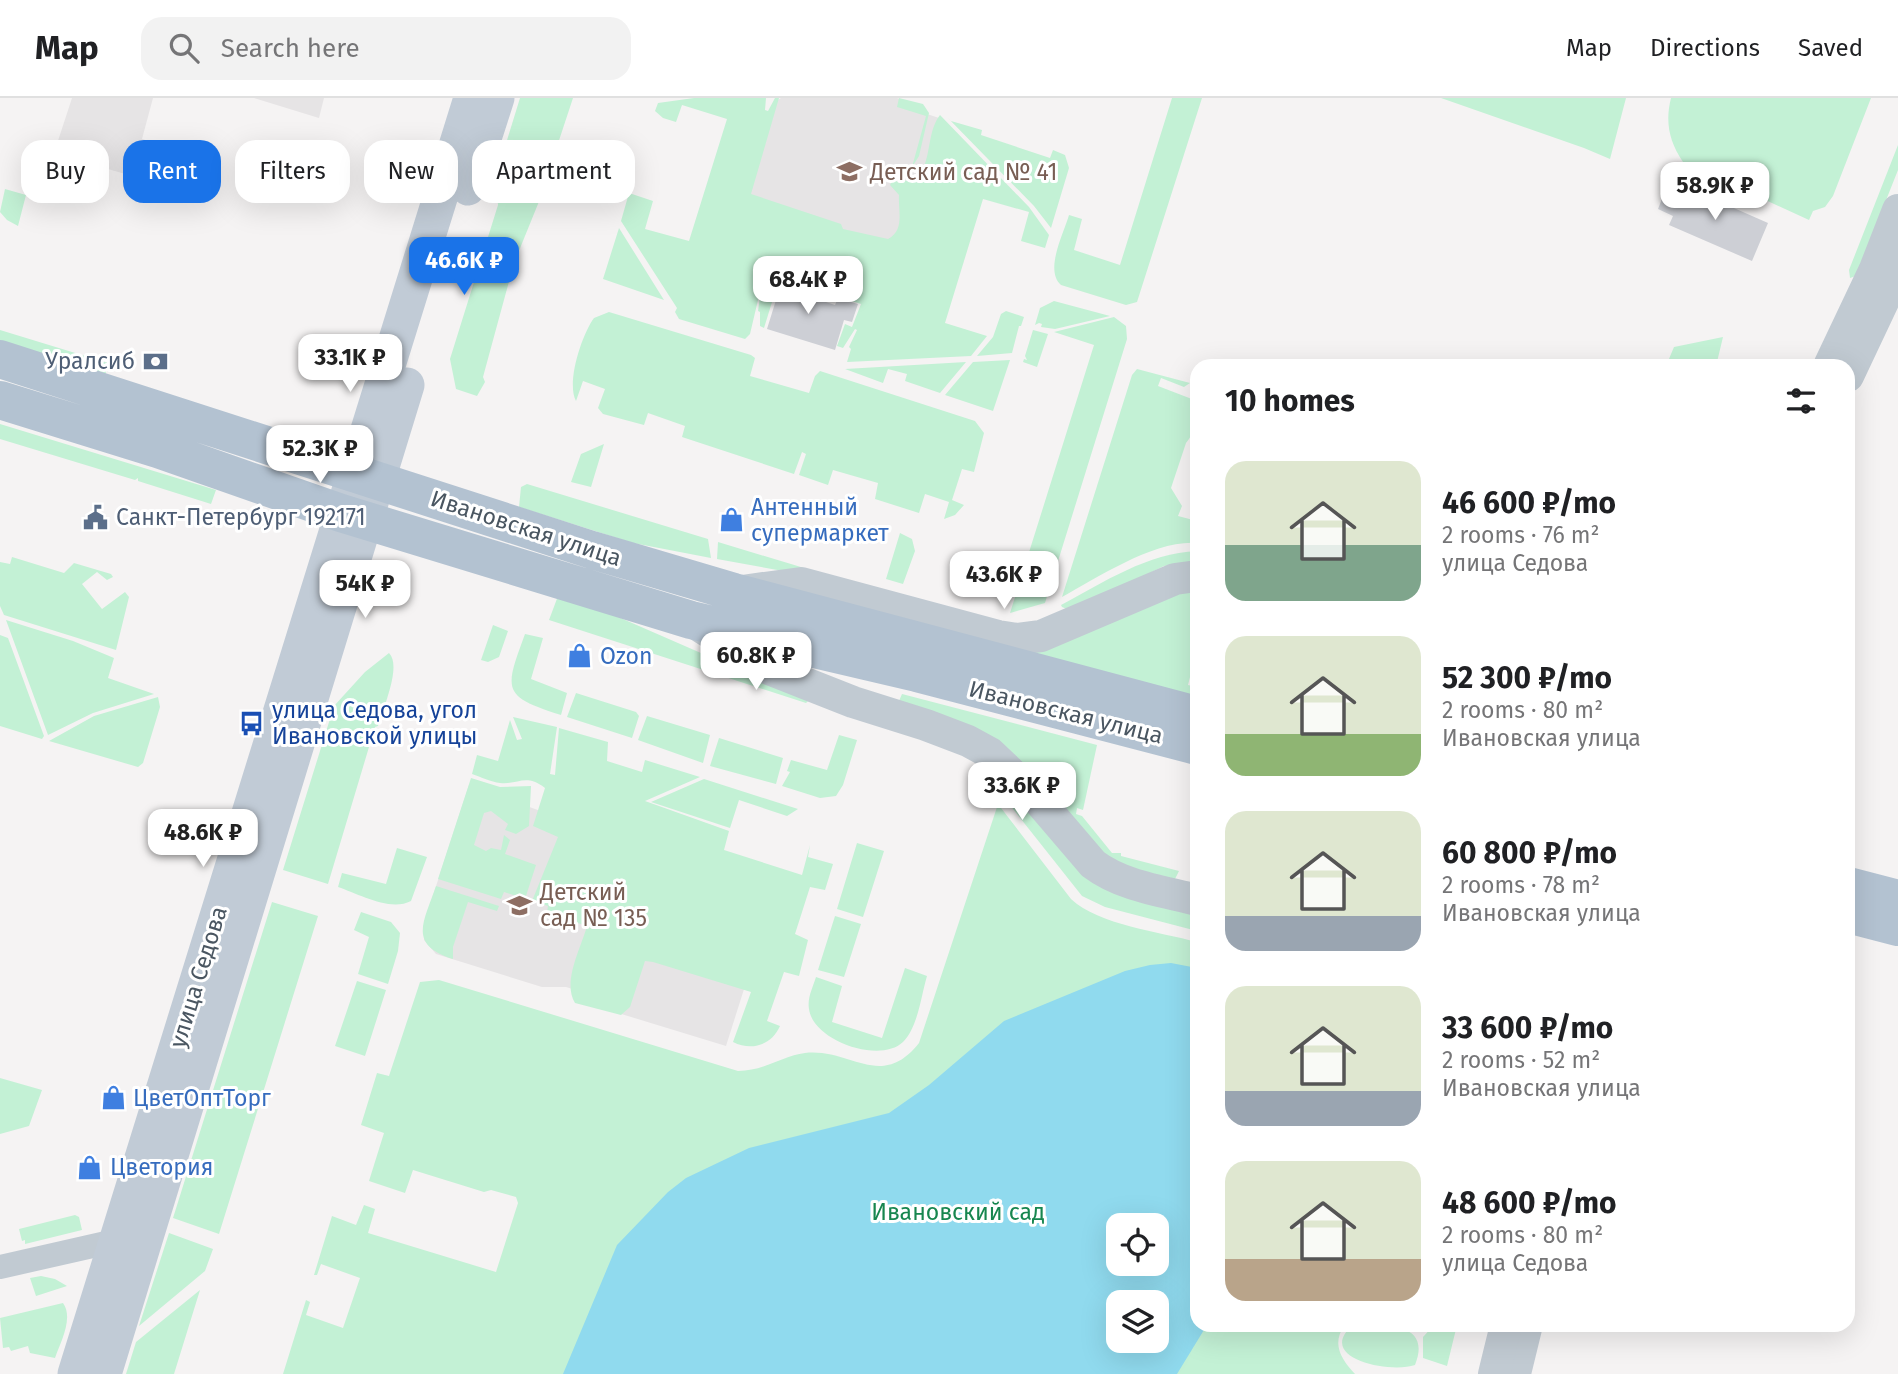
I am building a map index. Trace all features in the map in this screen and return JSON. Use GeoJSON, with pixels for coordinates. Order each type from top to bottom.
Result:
{"type":"FeatureCollection","features":[{"type":"Feature","properties":{"kind":"main road","name":"улица Седова"},"geometry":{"type":"LineString","coordinates":[[366,477],[400,333],[471,98]]}},
{"type":"Feature","properties":{"kind":"main road","name":"улица Седова"},"geometry":{"type":"LineString","coordinates":[[75,1374],[131,1237],[366,477],[497,98]]}},
{"type":"Feature","properties":{"kind":"main road","name":"Ивановская улица"},"geometry":{"type":"LineString","coordinates":[[0,359],[592,550],[734,592],[1190,713]]}},
{"type":"Feature","properties":{"kind":"main road","name":"Ивановская улица"},"geometry":{"type":"LineString","coordinates":[[0,400],[158,449],[354,517],[691,620],[865,661],[1190,744]]}},
{"type":"Feature","properties":{"kind":"main road"},"geometry":{"type":"LineString","coordinates":[[1855,888],[1898,899]]}},
{"type":"Feature","properties":{"kind":"main road"},"geometry":{"type":"LineString","coordinates":[[1855,916],[1898,927]]}},
{"type":"Feature","properties":{"kind":"main road","name":"улица Седова"},"geometry":{"type":"LineString","coordinates":[[104,1374],[131,1237]]}},
{"type":"Feature","properties":{"kind":"street"},"geometry":{"type":"LineString","coordinates":[[1832,359],[1875,268],[1898,210]]}},
{"type":"Feature","properties":{"kind":"street"},"geometry":{"type":"LineString","coordinates":[[1855,361],[1898,270]]}},
{"type":"Feature","properties":{"kind":"street","name":"Ивановская улица"},"geometry":{"type":"LineString","coordinates":[[734,592],[801,583],[1017,639],[1041,636],[1175,579],[1190,577]]}},
{"type":"Feature","properties":{"kind":"street","name":"Ивановская улица"},"geometry":{"type":"LineString","coordinates":[[691,620],[764,667],[853,702],[926,725],[979,747],[1008,768],[1083,853],[1104,872],[1131,883],[1190,898]]}},
{"type":"Feature","properties":{"kind":"street"},"geometry":{"type":"LineString","coordinates":[[853,702],[846,691],[845,681],[850,669],[865,661]]}},
{"type":"Feature","properties":{"kind":"street"},"geometry":{"type":"LineString","coordinates":[[0,1267],[131,1237]]}},
{"type":"Feature","properties":{"kind":"street"},"geometry":{"type":"LineString","coordinates":[[1494,1374],[1504,1332]]}},
{"type":"Feature","properties":{"kind":"street"},"geometry":{"type":"LineString","coordinates":[[1519,1374],[1529,1332]]}},
{"type":"Feature","properties":{"kind":"shaded area"},"geometry":{"type":"Polygon","coordinates":[[[72,98],[153,98],[142,139],[145,140],[123,140],[123,173],[109,169],[109,140],[58,140],[72,98]]]}},
{"type":"Feature","properties":{"kind":"shaded area"},"geometry":{"type":"Polygon","coordinates":[[[254,98],[324,98],[319,118],[254,98]]]}},
{"type":"Feature","properties":{"kind":"shaded area","name":"Детский сад № 41"},"geometry":{"type":"Polygon","coordinates":[[[781,98],[897,98],[925,107],[927,114],[939,118],[918,256],[743,203],[773,103],[781,98]]]}},
{"type":"Feature","properties":{"kind":"shaded area","name":"Детский сад № 135"},"geometry":{"type":"Polygon","coordinates":[[[469,785],[629,843],[582,992],[566,987],[542,987],[436,954],[424,940],[424,923],[469,785]]]}},
{"type":"Feature","properties":{"kind":"shaded area","name":"Детский сад № 135"},"geometry":{"type":"Polygon","coordinates":[[[646,869],[770,907],[726,1046],[605,1009],[646,869]]]}},
{"type":"Feature","properties":{"kind":"green space"},"geometry":{"type":"Polygon","coordinates":[[[520,98],[573,98],[559,140],[507,140],[520,98]]]}},
{"type":"Feature","properties":{"kind":"green space"},"geometry":{"type":"Polygon","coordinates":[[[694,98],[766,98],[765,110],[768,111],[775,98],[779,98],[751,194],[841,224],[843,229],[888,239],[899,226],[899,195],[890,185],[892,181],[907,181],[923,169],[934,125],[940,115],[1029,207],[1049,235],[1045,248],[1021,241],[1029,212],[983,199],[945,323],[987,336],[971,356],[847,362],[851,349],[849,347],[857,330],[855,329],[843,348],[837,346],[845,324],[852,327],[861,304],[836,296],[834,300],[815,296],[815,292],[804,288],[802,293],[793,289],[794,283],[770,275],[762,297],[772,302],[764,328],[760,326],[758,311],[762,283],[750,334],[745,339],[679,319],[675,312],[677,308],[621,221],[626,203],[635,203],[635,195],[653,201],[645,229],[689,241],[727,119],[682,105],[676,122],[663,118],[655,111],[658,103],[694,98]]]}},
{"type":"Feature","properties":{"kind":"green space"},"geometry":{"type":"Polygon","coordinates":[[[899,98],[923,104],[929,113],[919,156],[912,167],[926,116],[897,107],[899,98]]]}},
{"type":"Feature","properties":{"kind":"green space"},"geometry":{"type":"Polygon","coordinates":[[[1172,98],[1202,98],[1137,302],[1126,305],[1061,285],[1054,270],[1055,261],[1069,215],[1082,219],[1074,250],[1120,265],[1172,98]]]}},
{"type":"Feature","properties":{"kind":"green space"},"geometry":{"type":"Polygon","coordinates":[[[1441,98],[1626,98],[1610,159],[1441,98]]]}},
{"type":"Feature","properties":{"kind":"green space"},"geometry":{"type":"Polygon","coordinates":[[[1671,98],[1871,98],[1833,196],[1825,207],[1813,211],[1809,220],[1683,162],[1674,147],[1670,131],[1668,115],[1671,98]]]}},
{"type":"Feature","properties":{"kind":"green space"},"geometry":{"type":"Polygon","coordinates":[[[946,116],[951,121],[982,130],[981,135],[1050,158],[1053,150],[1065,155],[1069,168],[1051,228],[1034,206],[946,116]]]}},
{"type":"Feature","properties":{"kind":"green space"},"geometry":{"type":"Polygon","coordinates":[[[1898,145],[1898,170],[1856,276],[1850,278],[1849,270],[1898,145]]]}},
{"type":"Feature","properties":{"kind":"green space"},"geometry":{"type":"Polygon","coordinates":[[[5,189],[21,194],[21,203],[24,203],[18,226],[0,212],[5,189]]]}},
{"type":"Feature","properties":{"kind":"green space"},"geometry":{"type":"Polygon","coordinates":[[[538,203],[514,263],[483,377],[485,382],[477,396],[456,389],[450,359],[498,205],[538,203]]]}},
{"type":"Feature","properties":{"kind":"green space"},"geometry":{"type":"Polygon","coordinates":[[[619,228],[664,300],[603,279],[619,228]]]}},
{"type":"Feature","properties":{"kind":"green space"},"geometry":{"type":"Polygon","coordinates":[[[1054,301],[1110,316],[1055,329],[1041,327],[1042,324],[1039,323],[1035,325],[1040,308],[1054,301]]]}},
{"type":"Feature","properties":{"kind":"green space"},"geometry":{"type":"Polygon","coordinates":[[[1006,311],[1024,317],[1012,353],[977,356],[993,337],[1001,314],[1006,311]]]}},
{"type":"Feature","properties":{"kind":"green space"},"geometry":{"type":"Polygon","coordinates":[[[609,312],[751,355],[755,358],[750,376],[809,393],[815,376],[820,371],[975,421],[984,433],[974,472],[962,469],[952,500],[964,505],[955,515],[944,519],[949,502],[925,494],[919,513],[875,499],[878,483],[833,470],[828,485],[799,475],[806,454],[802,452],[794,474],[682,437],[685,426],[648,413],[644,425],[603,414],[598,408],[605,389],[583,381],[576,401],[573,383],[580,347],[594,318],[609,312]]]}},
{"type":"Feature","properties":{"kind":"green space"},"geometry":{"type":"Polygon","coordinates":[[[1114,317],[1126,326],[1127,339],[1045,603],[1010,613],[1094,345],[1054,332],[1114,317]]]}},
{"type":"Feature","properties":{"kind":"green space"},"geometry":{"type":"Polygon","coordinates":[[[0,330],[108,363],[105,376],[0,344],[0,330]]]}},
{"type":"Feature","properties":{"kind":"green space"},"geometry":{"type":"Polygon","coordinates":[[[1033,330],[1048,334],[1037,367],[1023,362],[1024,359],[1027,360],[1025,356],[1033,330]]]}},
{"type":"Feature","properties":{"kind":"green space"},"geometry":{"type":"Polygon","coordinates":[[[1723,337],[1718,359],[1669,359],[1674,347],[1723,337]]]}},
{"type":"Feature","properties":{"kind":"green space"},"geometry":{"type":"Polygon","coordinates":[[[1010,360],[993,411],[945,395],[973,362],[1010,360]]]}},
{"type":"Feature","properties":{"kind":"green space"},"geometry":{"type":"Polygon","coordinates":[[[966,362],[940,393],[905,381],[907,374],[888,369],[883,383],[845,369],[966,362]]]}},
{"type":"Feature","properties":{"kind":"green space"},"geometry":{"type":"Polygon","coordinates":[[[1137,369],[1190,383],[1184,387],[1161,378],[1158,386],[1190,398],[1190,437],[1171,488],[1182,506],[1178,516],[1190,519],[1190,543],[1163,547],[1145,553],[1062,597],[1132,375],[1137,369]]]}},
{"type":"Feature","properties":{"kind":"green space"},"geometry":{"type":"Polygon","coordinates":[[[0,424],[216,490],[211,504],[138,481],[138,478],[135,480],[0,439],[0,424]]]}},
{"type":"Feature","properties":{"kind":"green space"},"geometry":{"type":"Polygon","coordinates":[[[604,444],[591,487],[571,482],[581,454],[604,444]]]}},
{"type":"Feature","properties":{"kind":"green space"},"geometry":{"type":"Polygon","coordinates":[[[527,484],[708,539],[711,558],[633,543],[519,507],[521,487],[527,484]]]}},
{"type":"Feature","properties":{"kind":"green space"},"geometry":{"type":"Polygon","coordinates":[[[900,533],[912,539],[915,551],[903,584],[886,579],[900,533]]]}},
{"type":"Feature","properties":{"kind":"green space"},"geometry":{"type":"Polygon","coordinates":[[[718,542],[834,577],[833,580],[717,559],[718,542]]]}},
{"type":"Feature","properties":{"kind":"green space"},"geometry":{"type":"Polygon","coordinates":[[[1190,552],[1190,564],[1164,566],[1072,611],[1061,605],[1144,563],[1190,552]]]}},
{"type":"Feature","properties":{"kind":"green space"},"geometry":{"type":"Polygon","coordinates":[[[12,557],[64,573],[74,563],[111,574],[113,577],[107,580],[97,572],[82,584],[102,609],[125,592],[129,597],[116,650],[4,615],[0,606],[0,562],[10,564],[12,557]]]}},
{"type":"Feature","properties":{"kind":"green space"},"geometry":{"type":"Polygon","coordinates":[[[1190,587],[1190,697],[964,638],[1190,587]]]}},
{"type":"Feature","properties":{"kind":"green space"},"geometry":{"type":"Polygon","coordinates":[[[558,596],[616,616],[809,700],[806,703],[549,620],[558,596]]]}},
{"type":"Feature","properties":{"kind":"green space"},"geometry":{"type":"Polygon","coordinates":[[[6,620],[73,641],[114,658],[108,678],[154,694],[93,713],[48,735],[6,620]]]}},
{"type":"Feature","properties":{"kind":"green space"},"geometry":{"type":"Polygon","coordinates":[[[493,625],[508,631],[499,657],[488,662],[481,660],[493,625]]]}},
{"type":"Feature","properties":{"kind":"green space"},"geometry":{"type":"Polygon","coordinates":[[[525,634],[543,638],[531,679],[567,693],[561,715],[528,702],[513,689],[513,668],[525,634]]]}},
{"type":"Feature","properties":{"kind":"green space"},"geometry":{"type":"Polygon","coordinates":[[[0,635],[8,638],[44,736],[42,739],[0,726],[0,635]]]}},
{"type":"Feature","properties":{"kind":"green space"},"geometry":{"type":"Polygon","coordinates":[[[389,653],[393,677],[378,726],[375,727],[328,884],[283,870],[334,706],[365,672],[389,653]]]}},
{"type":"Feature","properties":{"kind":"green space"},"geometry":{"type":"Polygon","coordinates":[[[576,693],[636,712],[639,716],[632,738],[567,717],[576,693]]]}},
{"type":"Feature","properties":{"kind":"green space"},"geometry":{"type":"Polygon","coordinates":[[[902,694],[1097,745],[1083,810],[1077,808],[1076,814],[1082,816],[1112,853],[1121,853],[1121,856],[1179,871],[1174,881],[1125,870],[899,701],[902,694]]]}},
{"type":"Feature","properties":{"kind":"green space"},"geometry":{"type":"Polygon","coordinates":[[[158,697],[160,707],[143,763],[138,767],[49,741],[94,716],[158,697]]]}},
{"type":"Feature","properties":{"kind":"green space"},"geometry":{"type":"Polygon","coordinates":[[[647,716],[710,735],[703,763],[638,740],[647,716]]]}},
{"type":"Feature","properties":{"kind":"green space"},"geometry":{"type":"Polygon","coordinates":[[[513,717],[557,727],[550,774],[555,775],[559,728],[608,742],[607,761],[642,772],[645,760],[700,777],[645,801],[729,831],[724,850],[802,875],[810,845],[808,857],[833,864],[825,890],[810,887],[795,934],[808,940],[799,976],[784,972],[767,1021],[780,1026],[766,1042],[747,1046],[733,1042],[751,992],[653,962],[645,961],[630,1007],[621,1015],[575,1003],[572,995],[572,975],[587,926],[547,913],[548,906],[532,901],[558,837],[533,826],[545,788],[527,780],[500,783],[472,774],[477,755],[498,761],[510,720],[517,740],[522,739],[513,717]]]}},
{"type":"Feature","properties":{"kind":"green space"},"geometry":{"type":"Polygon","coordinates":[[[839,735],[857,740],[843,785],[836,796],[820,798],[782,786],[790,772],[787,771],[791,760],[827,770],[839,735]]]}},
{"type":"Feature","properties":{"kind":"green space"},"geometry":{"type":"Polygon","coordinates":[[[719,738],[783,758],[776,784],[710,766],[719,738]]]}},
{"type":"Feature","properties":{"kind":"green space"},"geometry":{"type":"Polygon","coordinates":[[[471,778],[500,787],[531,786],[529,826],[516,834],[505,830],[508,824],[491,811],[484,813],[474,845],[486,851],[491,848],[501,850],[504,835],[510,840],[505,854],[536,865],[525,899],[504,892],[501,899],[438,879],[471,778]]]}},
{"type":"Feature","properties":{"kind":"green space"},"geometry":{"type":"Polygon","coordinates":[[[704,779],[798,809],[787,816],[739,800],[730,828],[651,802],[704,779]]]}},
{"type":"Feature","properties":{"kind":"green space"},"geometry":{"type":"Polygon","coordinates":[[[1008,792],[1031,814],[1190,908],[1190,929],[1105,907],[1082,896],[1002,795],[1008,792]]]}},
{"type":"Feature","properties":{"kind":"green space","name":"Ивановский сад"},"geometry":{"type":"Polygon","coordinates":[[[998,804],[1071,899],[1083,908],[1113,921],[1190,940],[1190,1332],[1341,1332],[1338,1344],[1340,1351],[1355,1374],[283,1374],[306,1300],[310,1302],[306,1315],[343,1328],[360,1278],[321,1264],[317,1275],[314,1275],[332,1216],[356,1225],[364,1205],[375,1209],[368,1233],[496,1272],[518,1203],[516,1197],[491,1190],[484,1192],[413,1170],[405,1193],[369,1181],[384,1133],[361,1125],[377,1073],[389,1076],[420,982],[439,980],[738,1071],[756,1069],[805,1053],[822,1053],[878,1066],[892,1064],[905,1057],[919,1043],[998,804]]]}},
{"type":"Feature","properties":{"kind":"green space"},"geometry":{"type":"Polygon","coordinates":[[[857,843],[884,851],[863,917],[837,909],[857,843]]]}},
{"type":"Feature","properties":{"kind":"green space"},"geometry":{"type":"Polygon","coordinates":[[[397,848],[427,857],[411,901],[403,904],[384,903],[338,887],[342,873],[386,884],[397,848]]]}},
{"type":"Feature","properties":{"kind":"green space"},"geometry":{"type":"Polygon","coordinates":[[[436,886],[499,906],[497,911],[468,902],[453,947],[453,959],[439,953],[424,939],[424,921],[436,886]]]}},
{"type":"Feature","properties":{"kind":"green space"},"geometry":{"type":"Polygon","coordinates":[[[272,902],[318,916],[219,1234],[173,1218],[272,902]]]}},
{"type":"Feature","properties":{"kind":"green space"},"geometry":{"type":"Polygon","coordinates":[[[361,912],[391,922],[400,933],[398,951],[388,984],[358,974],[369,937],[354,930],[361,912]]]}},
{"type":"Feature","properties":{"kind":"green space"},"geometry":{"type":"Polygon","coordinates":[[[835,916],[861,924],[844,977],[818,970],[835,916]]]}},
{"type":"Feature","properties":{"kind":"green space"},"geometry":{"type":"Polygon","coordinates":[[[905,968],[927,976],[912,1028],[903,1042],[893,1048],[879,1051],[849,1046],[822,1031],[813,1021],[809,1001],[816,977],[842,986],[832,1022],[882,1038],[905,968]]]}},
{"type":"Feature","properties":{"kind":"green space"},"geometry":{"type":"Polygon","coordinates":[[[357,981],[386,990],[365,1056],[335,1046],[357,981]]]}},
{"type":"Feature","properties":{"kind":"green space"},"geometry":{"type":"Polygon","coordinates":[[[0,1078],[42,1090],[29,1126],[0,1134],[0,1078]]]}},
{"type":"Feature","properties":{"kind":"green space"},"geometry":{"type":"Polygon","coordinates":[[[75,1215],[79,1217],[82,1230],[25,1244],[25,1240],[22,1241],[19,1229],[75,1215]]]}},
{"type":"Feature","properties":{"kind":"green space"},"geometry":{"type":"Polygon","coordinates":[[[169,1233],[213,1249],[205,1271],[139,1326],[169,1233]]]}},
{"type":"Feature","properties":{"kind":"green space"},"geometry":{"type":"Polygon","coordinates":[[[41,1276],[55,1279],[67,1286],[36,1296],[30,1278],[41,1276]]]}},
{"type":"Feature","properties":{"kind":"green space"},"geometry":{"type":"Polygon","coordinates":[[[200,1290],[174,1374],[126,1374],[136,1342],[200,1290]]]}},
{"type":"Feature","properties":{"kind":"green space"},"geometry":{"type":"Polygon","coordinates":[[[63,1303],[67,1323],[55,1358],[30,1353],[28,1346],[11,1351],[9,1347],[3,1348],[0,1318],[63,1303]]]}},
{"type":"Feature","properties":{"kind":"green space"},"geometry":{"type":"Polygon","coordinates":[[[1347,1332],[1408,1332],[1417,1340],[1419,1350],[1415,1365],[1389,1367],[1360,1361],[1349,1355],[1343,1346],[1343,1337],[1347,1332]]]}},
{"type":"Feature","properties":{"kind":"green space"},"geometry":{"type":"Polygon","coordinates":[[[1428,1332],[1455,1332],[1447,1366],[1423,1358],[1423,1337],[1428,1332]]]}},
{"type":"Feature","properties":{"kind":"water"},"geometry":{"type":"Polygon","coordinates":[[[1171,963],[1190,967],[1190,1332],[1203,1332],[1177,1374],[563,1374],[617,1245],[668,1192],[686,1178],[749,1148],[889,1113],[929,1085],[1004,1021],[1125,971],[1171,963]]]}},
{"type":"Feature","properties":{"kind":"building"},"geometry":{"type":"Polygon","coordinates":[[[1686,187],[1768,223],[1752,261],[1669,225],[1673,216],[1658,209],[1665,191],[1681,198],[1686,187]]]}},
{"type":"Feature","properties":{"kind":"building"},"geometry":{"type":"Polygon","coordinates":[[[773,278],[792,284],[790,290],[835,305],[838,298],[858,304],[852,322],[844,320],[835,350],[767,329],[776,300],[767,297],[773,278]]]}},
{"type":"Feature","properties":{"kind":"place","name":"Детский сад № 41"},"geometry":{"type":"Point","coordinates":[850,172]}},
{"type":"Feature","properties":{"kind":"place","name":"Уралсиб"},"geometry":{"type":"Point","coordinates":[155,361]}},
{"type":"Feature","properties":{"kind":"place","name":"Санкт-Петербург 192171"},"geometry":{"type":"Point","coordinates":[96,517]}},
{"type":"Feature","properties":{"kind":"place","name":"Антенный супермаркет"},"geometry":{"type":"Point","coordinates":[731,520]}},
{"type":"Feature","properties":{"kind":"place","name":"Ozon"},"geometry":{"type":"Point","coordinates":[580,656]}},
{"type":"Feature","properties":{"kind":"place","name":"улица Седова, угол Ивановской улицы"},"geometry":{"type":"Point","coordinates":[252,723]}},
{"type":"Feature","properties":{"kind":"place","name":"Детский сад № 135"},"geometry":{"type":"Point","coordinates":[520,905]}},
{"type":"Feature","properties":{"kind":"place","name":"ЦветОптТорг"},"geometry":{"type":"Point","coordinates":[113,1098]}},
{"type":"Feature","properties":{"kind":"place","name":"Цветория"},"geometry":{"type":"Point","coordinates":[90,1167]}}]}
